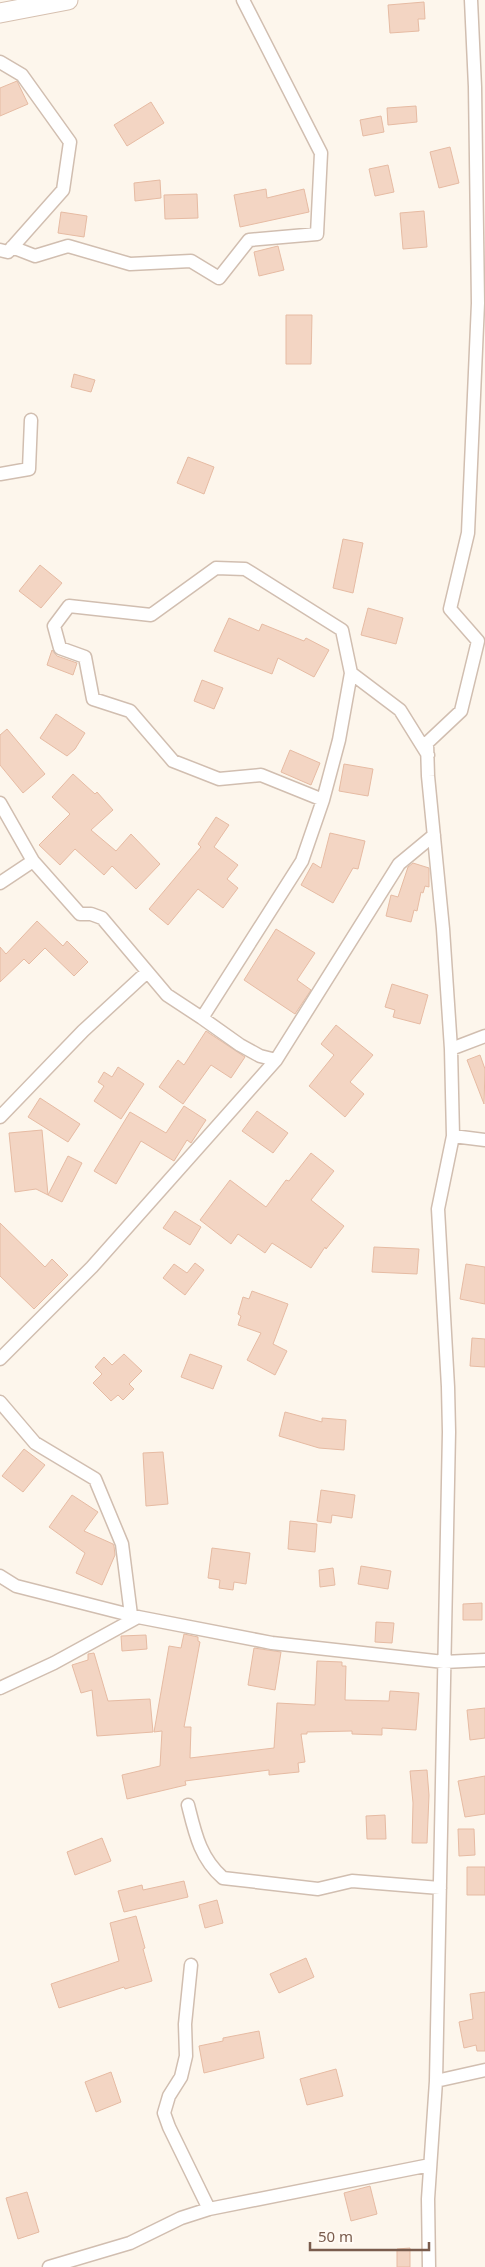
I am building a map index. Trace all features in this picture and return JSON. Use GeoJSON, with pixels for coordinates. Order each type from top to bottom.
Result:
{"type":"FeatureCollection","features":[{"type":"Feature","properties":{"kind":"street"},"geometry":{"type":"LineString","coordinates":[[0,13],[68,0]]}},
{"type":"Feature","properties":{"kind":"street"},"geometry":{"type":"LineString","coordinates":[[0,62],[22,75],[70,142],[63,190],[6,248],[35,256],[68,246],[130,264],[191,261],[219,278],[249,240],[317,234],[321,153],[243,0]]}},
{"type":"Feature","properties":{"kind":"street"},"geometry":{"type":"LineString","coordinates":[[428,2267],[430,2165],[436,2081],[448,1387],[438,1209],[453,1136],[451,1049],[427,743],[461,711],[478,641],[450,609],[468,533],[478,303],[475,87],[471,0]]}},
{"type":"Feature","properties":{"kind":"street"},"geometry":{"type":"LineString","coordinates":[[0,474],[28,470],[31,420]]}},
{"type":"Feature","properties":{"kind":"street"},"geometry":{"type":"LineString","coordinates":[[202,1018],[302,861],[322,800],[339,740],[351,673],[342,630],[245,569],[216,568],[151,615],[69,606],[54,626],[60,648],[84,657],[93,698],[130,711],[172,761],[219,779],[261,774],[322,800]]}},
{"type":"Feature","properties":{"kind":"street"},"geometry":{"type":"LineString","coordinates":[[351,673],[400,710],[428,755]]}},
{"type":"Feature","properties":{"kind":"street"},"geometry":{"type":"LineString","coordinates":[[0,803],[33,861],[80,914],[102,918],[167,995],[240,1046],[260,1056],[276,1060]]}},
{"type":"Feature","properties":{"kind":"street"},"geometry":{"type":"LineString","coordinates":[[0,1359],[92,1267],[276,1060],[399,864],[434,835]]}},
{"type":"Feature","properties":{"kind":"street"},"geometry":{"type":"LineString","coordinates":[[0,883],[33,861]]}},
{"type":"Feature","properties":{"kind":"street"},"geometry":{"type":"LineString","coordinates":[[0,1117],[83,1031],[147,972]]}},
{"type":"Feature","properties":{"kind":"street"},"geometry":{"type":"LineString","coordinates":[[451,1049],[485,1036]]}},
{"type":"Feature","properties":{"kind":"street"},"geometry":{"type":"LineString","coordinates":[[453,1136],[485,1140]]}},
{"type":"Feature","properties":{"kind":"street"},"geometry":{"type":"LineString","coordinates":[[0,1402],[34,1443],[95,1479],[122,1544],[135,1616]]}},
{"type":"Feature","properties":{"kind":"street"},"geometry":{"type":"LineString","coordinates":[[0,1576],[16,1586],[135,1616],[272,1643],[444,1662],[485,1660]]}},
{"type":"Feature","properties":{"kind":"street"},"geometry":{"type":"LineString","coordinates":[[0,1688],[54,1663],[135,1616]]}},
{"type":"Feature","properties":{"kind":"street"},"geometry":{"type":"LineString","coordinates":[[188,1805],[197,1842],[212,1868],[223,1878],[318,1889],[352,1881],[440,1888]]}},
{"type":"Feature","properties":{"kind":"street"},"geometry":{"type":"LineString","coordinates":[[192,1965],[185,2024],[186,2056],[181,2077],[168,2096],[164,2113],[168,2127],[209,2209]]}},
{"type":"Feature","properties":{"kind":"street"},"geometry":{"type":"LineString","coordinates":[[436,2081],[485,2070]]}},
{"type":"Feature","properties":{"kind":"street"},"geometry":{"type":"LineString","coordinates":[[50,2267],[130,2243],[181,2218],[209,2209],[430,2165]]}},
{"type":"Feature","properties":{"kind":"building"},"geometry":{"type":"Polygon","coordinates":[[[424,2],[425,19],[418,19],[419,31],[390,33],[388,5],[424,2]]]}},
{"type":"Feature","properties":{"kind":"building"},"geometry":{"type":"Polygon","coordinates":[[[17,81],[28,104],[0,116],[0,88],[17,81]]]}},
{"type":"Feature","properties":{"kind":"building"},"geometry":{"type":"Polygon","coordinates":[[[151,102],[164,123],[127,146],[114,125],[151,102]]]}},
{"type":"Feature","properties":{"kind":"building"},"geometry":{"type":"Polygon","coordinates":[[[416,106],[417,122],[388,125],[387,108],[416,106]]]}},
{"type":"Feature","properties":{"kind":"building"},"geometry":{"type":"Polygon","coordinates":[[[381,116],[384,132],[363,136],[360,120],[381,116]]]}},
{"type":"Feature","properties":{"kind":"building"},"geometry":{"type":"Polygon","coordinates":[[[450,147],[459,183],[439,188],[430,152],[450,147]]]}},
{"type":"Feature","properties":{"kind":"building"},"geometry":{"type":"Polygon","coordinates":[[[388,165],[394,192],[375,196],[369,169],[388,165]]]}},
{"type":"Feature","properties":{"kind":"building"},"geometry":{"type":"Polygon","coordinates":[[[160,180],[161,198],[135,201],[134,183],[160,180]]]}},
{"type":"Feature","properties":{"kind":"building"},"geometry":{"type":"Polygon","coordinates":[[[266,189],[267,198],[304,189],[309,212],[240,227],[234,195],[266,189]]]}},
{"type":"Feature","properties":{"kind":"building"},"geometry":{"type":"Polygon","coordinates":[[[197,194],[198,218],[165,219],[164,195],[197,194]]]}},
{"type":"Feature","properties":{"kind":"building"},"geometry":{"type":"Polygon","coordinates":[[[424,211],[427,247],[403,249],[400,213],[424,211]]]}},
{"type":"Feature","properties":{"kind":"building"},"geometry":{"type":"Polygon","coordinates":[[[61,212],[87,216],[84,237],[58,233],[61,212]]]}},
{"type":"Feature","properties":{"kind":"building"},"geometry":{"type":"Polygon","coordinates":[[[278,246],[284,270],[259,276],[254,252],[278,246]]]}},
{"type":"Feature","properties":{"kind":"building"},"geometry":{"type":"Polygon","coordinates":[[[286,315],[312,315],[311,364],[286,364],[286,315]]]}},
{"type":"Feature","properties":{"kind":"building"},"geometry":{"type":"Polygon","coordinates":[[[74,374],[95,380],[91,392],[71,387],[74,374]]]}},
{"type":"Feature","properties":{"kind":"building"},"geometry":{"type":"Polygon","coordinates":[[[188,457],[214,467],[204,494],[177,483],[188,457]]]}},
{"type":"Feature","properties":{"kind":"building"},"geometry":{"type":"Polygon","coordinates":[[[343,539],[363,543],[353,593],[333,588],[343,539]]]}},
{"type":"Feature","properties":{"kind":"building"},"geometry":{"type":"Polygon","coordinates":[[[40,565],[62,583],[41,608],[19,591],[40,565]]]}},
{"type":"Feature","properties":{"kind":"building"},"geometry":{"type":"Polygon","coordinates":[[[368,608],[403,618],[396,644],[361,635],[368,608]]]}},
{"type":"Feature","properties":{"kind":"building"},"geometry":{"type":"Polygon","coordinates":[[[229,618],[259,631],[262,624],[304,641],[306,638],[329,650],[314,677],[278,658],[272,674],[214,651],[229,618]]]}},
{"type":"Feature","properties":{"kind":"building"},"geometry":{"type":"Polygon","coordinates":[[[52,650],[57,656],[77,663],[73,675],[47,665],[52,650]]]}},
{"type":"Feature","properties":{"kind":"building"},"geometry":{"type":"Polygon","coordinates":[[[202,680],[223,688],[214,709],[194,701],[202,680]]]}},
{"type":"Feature","properties":{"kind":"building"},"geometry":{"type":"Polygon","coordinates":[[[56,714],[85,733],[75,749],[67,756],[40,738],[56,714]]]}},
{"type":"Feature","properties":{"kind":"building"},"geometry":{"type":"Polygon","coordinates":[[[7,729],[45,774],[23,793],[0,765],[0,735],[7,729]]]}},
{"type":"Feature","properties":{"kind":"building"},"geometry":{"type":"Polygon","coordinates":[[[290,750],[320,763],[311,785],[281,772],[290,750]]]}},
{"type":"Feature","properties":{"kind":"building"},"geometry":{"type":"Polygon","coordinates":[[[344,764],[373,769],[368,796],[339,791],[344,764]]]}},
{"type":"Feature","properties":{"kind":"building"},"geometry":{"type":"Polygon","coordinates":[[[73,774],[95,794],[97,792],[113,810],[91,830],[116,851],[131,834],[160,864],[136,889],[112,866],[104,875],[75,849],[60,865],[39,845],[70,814],[52,797],[73,774]]]}},
{"type":"Feature","properties":{"kind":"building"},"geometry":{"type":"Polygon","coordinates":[[[216,817],[229,825],[214,847],[238,865],[227,879],[238,888],[223,908],[198,889],[168,925],[149,909],[201,847],[198,844],[216,817]]]}},
{"type":"Feature","properties":{"kind":"building"},"geometry":{"type":"Polygon","coordinates":[[[330,833],[365,841],[358,869],[353,868],[333,903],[301,885],[313,863],[321,868],[330,833]]]}},
{"type":"Feature","properties":{"kind":"building"},"geometry":{"type":"Polygon","coordinates":[[[413,863],[429,868],[429,887],[425,886],[423,893],[421,892],[417,911],[414,910],[411,922],[386,916],[391,895],[398,897],[408,867],[413,863]]]}},
{"type":"Feature","properties":{"kind":"building"},"geometry":{"type":"Polygon","coordinates":[[[37,921],[63,946],[67,941],[88,962],[74,976],[45,948],[29,964],[24,959],[0,982],[0,947],[6,954],[37,921]]]}},
{"type":"Feature","properties":{"kind":"building"},"geometry":{"type":"Polygon","coordinates":[[[276,929],[315,953],[297,980],[311,990],[295,1014],[244,980],[276,929]]]}},
{"type":"Feature","properties":{"kind":"building"},"geometry":{"type":"Polygon","coordinates":[[[392,984],[428,995],[420,1024],[393,1017],[395,1010],[385,1007],[392,984]]]}},
{"type":"Feature","properties":{"kind":"building"},"geometry":{"type":"Polygon","coordinates":[[[336,1025],[373,1055],[350,1082],[364,1094],[345,1117],[309,1086],[334,1055],[321,1044],[336,1025]]]}},
{"type":"Feature","properties":{"kind":"building"},"geometry":{"type":"Polygon","coordinates":[[[206,1031],[245,1057],[231,1078],[211,1065],[183,1104],[159,1087],[178,1060],[184,1065],[206,1031]]]}},
{"type":"Feature","properties":{"kind":"building"},"geometry":{"type":"Polygon","coordinates":[[[480,1055],[485,1069],[484,1104],[467,1060],[480,1055]]]}},
{"type":"Feature","properties":{"kind":"building"},"geometry":{"type":"Polygon","coordinates":[[[118,1067],[144,1084],[121,1119],[94,1101],[104,1086],[98,1082],[104,1072],[112,1077],[118,1067]]]}},
{"type":"Feature","properties":{"kind":"building"},"geometry":{"type":"Polygon","coordinates":[[[40,1098],[80,1124],[68,1142],[28,1117],[40,1098]]]}},
{"type":"Feature","properties":{"kind":"building"},"geometry":{"type":"Polygon","coordinates":[[[184,1106],[206,1120],[191,1143],[187,1140],[174,1161],[141,1141],[116,1184],[94,1171],[130,1112],[166,1133],[184,1106]]]}},
{"type":"Feature","properties":{"kind":"building"},"geometry":{"type":"Polygon","coordinates":[[[257,1111],[288,1133],[273,1153],[242,1131],[257,1111]]]}},
{"type":"Feature","properties":{"kind":"building"},"geometry":{"type":"Polygon","coordinates":[[[42,1130],[48,1195],[36,1189],[15,1192],[9,1133],[42,1130]]]}},
{"type":"Feature","properties":{"kind":"building"},"geometry":{"type":"Polygon","coordinates":[[[311,1153],[334,1171],[311,1200],[344,1226],[326,1249],[325,1247],[311,1268],[272,1243],[265,1253],[238,1234],[231,1244],[200,1220],[230,1180],[266,1207],[286,1180],[289,1181],[311,1153]]]}},
{"type":"Feature","properties":{"kind":"building"},"geometry":{"type":"Polygon","coordinates":[[[68,1156],[82,1163],[62,1202],[48,1195],[68,1156]]]}},
{"type":"Feature","properties":{"kind":"building"},"geometry":{"type":"Polygon","coordinates":[[[175,1211],[201,1227],[190,1245],[163,1228],[175,1211]]]}},
{"type":"Feature","properties":{"kind":"building"},"geometry":{"type":"Polygon","coordinates":[[[0,1223],[45,1267],[52,1259],[68,1275],[34,1309],[0,1276],[0,1223]]]}},
{"type":"Feature","properties":{"kind":"building"},"geometry":{"type":"Polygon","coordinates":[[[374,1247],[419,1249],[417,1274],[372,1272],[374,1247]]]}},
{"type":"Feature","properties":{"kind":"building"},"geometry":{"type":"Polygon","coordinates":[[[195,1263],[204,1270],[185,1295],[163,1278],[174,1264],[187,1273],[195,1263]]]}},
{"type":"Feature","properties":{"kind":"building"},"geometry":{"type":"Polygon","coordinates":[[[466,1264],[485,1267],[485,1304],[460,1299],[466,1264]]]}},
{"type":"Feature","properties":{"kind":"building"},"geometry":{"type":"Polygon","coordinates":[[[252,1291],[288,1304],[273,1344],[287,1351],[275,1375],[247,1360],[261,1333],[238,1325],[241,1316],[238,1314],[243,1297],[249,1299],[252,1291]]]}},
{"type":"Feature","properties":{"kind":"building"},"geometry":{"type":"Polygon","coordinates":[[[472,1338],[485,1339],[485,1367],[470,1366],[472,1338]]]}},
{"type":"Feature","properties":{"kind":"building"},"geometry":{"type":"Polygon","coordinates":[[[124,1354],[142,1371],[129,1384],[134,1389],[123,1400],[118,1395],[111,1401],[93,1383],[102,1374],[95,1367],[104,1357],[112,1365],[124,1354]]]}},
{"type":"Feature","properties":{"kind":"building"},"geometry":{"type":"Polygon","coordinates":[[[190,1354],[222,1366],[213,1389],[181,1377],[190,1354]]]}},
{"type":"Feature","properties":{"kind":"building"},"geometry":{"type":"Polygon","coordinates":[[[285,1412],[322,1422],[322,1418],[346,1420],[344,1450],[319,1448],[279,1436],[285,1412]]]}},
{"type":"Feature","properties":{"kind":"building"},"geometry":{"type":"Polygon","coordinates":[[[24,1449],[45,1465],[23,1492],[2,1476],[24,1449]]]}},
{"type":"Feature","properties":{"kind":"building"},"geometry":{"type":"Polygon","coordinates":[[[163,1452],[168,1504],[146,1506],[143,1453],[163,1452]]]}},
{"type":"Feature","properties":{"kind":"building"},"geometry":{"type":"Polygon","coordinates":[[[321,1490],[355,1495],[352,1518],[332,1515],[331,1523],[317,1521],[321,1490]]]}},
{"type":"Feature","properties":{"kind":"building"},"geometry":{"type":"Polygon","coordinates":[[[72,1495],[98,1512],[84,1531],[114,1546],[115,1555],[102,1585],[76,1573],[85,1553],[49,1527],[72,1495]]]}},
{"type":"Feature","properties":{"kind":"building"},"geometry":{"type":"Polygon","coordinates":[[[290,1521],[317,1524],[315,1552],[288,1549],[290,1521]]]}},
{"type":"Feature","properties":{"kind":"building"},"geometry":{"type":"Polygon","coordinates":[[[212,1548],[250,1553],[246,1584],[234,1582],[233,1590],[219,1588],[220,1580],[208,1578],[212,1548]]]}},
{"type":"Feature","properties":{"kind":"building"},"geometry":{"type":"Polygon","coordinates":[[[361,1566],[391,1571],[388,1589],[358,1584],[361,1566]]]}},
{"type":"Feature","properties":{"kind":"building"},"geometry":{"type":"Polygon","coordinates":[[[333,1568],[335,1585],[320,1587],[319,1570],[333,1568]]]}},
{"type":"Feature","properties":{"kind":"building"},"geometry":{"type":"Polygon","coordinates":[[[482,1603],[482,1620],[463,1620],[463,1604],[482,1603]]]}},
{"type":"Feature","properties":{"kind":"building"},"geometry":{"type":"Polygon","coordinates":[[[376,1622],[394,1623],[392,1643],[375,1642],[376,1622]]]}},
{"type":"Feature","properties":{"kind":"building"},"geometry":{"type":"Polygon","coordinates":[[[184,1634],[198,1637],[200,1642],[184,1727],[191,1727],[190,1758],[274,1748],[277,1703],[315,1705],[317,1661],[342,1662],[342,1666],[346,1666],[345,1700],[389,1701],[390,1691],[419,1693],[416,1730],[382,1728],[382,1735],[352,1734],[352,1731],[307,1732],[307,1734],[301,1734],[305,1762],[298,1763],[299,1772],[269,1775],[269,1770],[185,1781],[186,1785],[127,1799],[122,1775],[160,1766],[162,1731],[154,1732],[169,1646],[181,1648],[184,1634]]]}},
{"type":"Feature","properties":{"kind":"building"},"geometry":{"type":"Polygon","coordinates":[[[146,1635],[147,1649],[122,1651],[121,1636],[146,1635]]]}},
{"type":"Feature","properties":{"kind":"building"},"geometry":{"type":"Polygon","coordinates":[[[254,1648],[281,1652],[275,1690],[248,1685],[254,1648]]]}},
{"type":"Feature","properties":{"kind":"building"},"geometry":{"type":"Polygon","coordinates":[[[94,1653],[108,1701],[150,1699],[153,1732],[97,1736],[92,1690],[81,1693],[72,1665],[88,1660],[88,1654],[94,1653]]]}},
{"type":"Feature","properties":{"kind":"building"},"geometry":{"type":"Polygon","coordinates":[[[485,1708],[485,1738],[470,1740],[467,1710],[485,1708]]]}},
{"type":"Feature","properties":{"kind":"building"},"geometry":{"type":"Polygon","coordinates":[[[427,1770],[429,1795],[427,1843],[412,1843],[413,1803],[410,1771],[427,1770]]]}},
{"type":"Feature","properties":{"kind":"building"},"geometry":{"type":"Polygon","coordinates":[[[485,1776],[485,1814],[465,1817],[458,1781],[485,1776]]]}},
{"type":"Feature","properties":{"kind":"building"},"geometry":{"type":"Polygon","coordinates":[[[385,1815],[386,1839],[367,1839],[366,1816],[385,1815]]]}},
{"type":"Feature","properties":{"kind":"building"},"geometry":{"type":"Polygon","coordinates":[[[458,1829],[474,1829],[475,1855],[459,1856],[458,1829]]]}},
{"type":"Feature","properties":{"kind":"building"},"geometry":{"type":"Polygon","coordinates":[[[102,1838],[111,1861],[75,1875],[67,1852],[102,1838]]]}},
{"type":"Feature","properties":{"kind":"building"},"geometry":{"type":"Polygon","coordinates":[[[467,1867],[485,1867],[485,1895],[467,1895],[467,1867]]]}},
{"type":"Feature","properties":{"kind":"building"},"geometry":{"type":"Polygon","coordinates":[[[184,1881],[188,1897],[124,1912],[118,1891],[142,1885],[143,1890],[184,1881]]]}},
{"type":"Feature","properties":{"kind":"building"},"geometry":{"type":"Polygon","coordinates":[[[217,1900],[223,1923],[205,1928],[199,1905],[217,1900]]]}},
{"type":"Feature","properties":{"kind":"building"},"geometry":{"type":"Polygon","coordinates":[[[136,1916],[152,1981],[125,1989],[124,1987],[59,2008],[51,1984],[119,1961],[110,1923],[136,1916]]]}},
{"type":"Feature","properties":{"kind":"building"},"geometry":{"type":"Polygon","coordinates":[[[306,1958],[314,1977],[279,1993],[270,1974],[306,1958]]]}},
{"type":"Feature","properties":{"kind":"building"},"geometry":{"type":"Polygon","coordinates":[[[485,1992],[485,2051],[477,2051],[476,2045],[464,2048],[459,2022],[473,2019],[470,1994],[485,1992]]]}},
{"type":"Feature","properties":{"kind":"building"},"geometry":{"type":"Polygon","coordinates":[[[259,2031],[264,2058],[204,2073],[199,2046],[223,2041],[223,2038],[259,2031]]]}},
{"type":"Feature","properties":{"kind":"building"},"geometry":{"type":"Polygon","coordinates":[[[336,2069],[343,2096],[307,2105],[300,2079],[336,2069]]]}},
{"type":"Feature","properties":{"kind":"building"},"geometry":{"type":"Polygon","coordinates":[[[111,2072],[121,2102],[96,2112],[85,2082],[111,2072]]]}},
{"type":"Feature","properties":{"kind":"building"},"geometry":{"type":"Polygon","coordinates":[[[370,2186],[377,2214],[351,2221],[344,2193],[370,2186]]]}},
{"type":"Feature","properties":{"kind":"building"},"geometry":{"type":"Polygon","coordinates":[[[27,2192],[39,2232],[18,2239],[6,2198],[27,2192]]]}},
{"type":"Feature","properties":{"kind":"building"},"geometry":{"type":"Polygon","coordinates":[[[410,2248],[410,2267],[397,2267],[397,2249],[410,2248]]]}}]}
